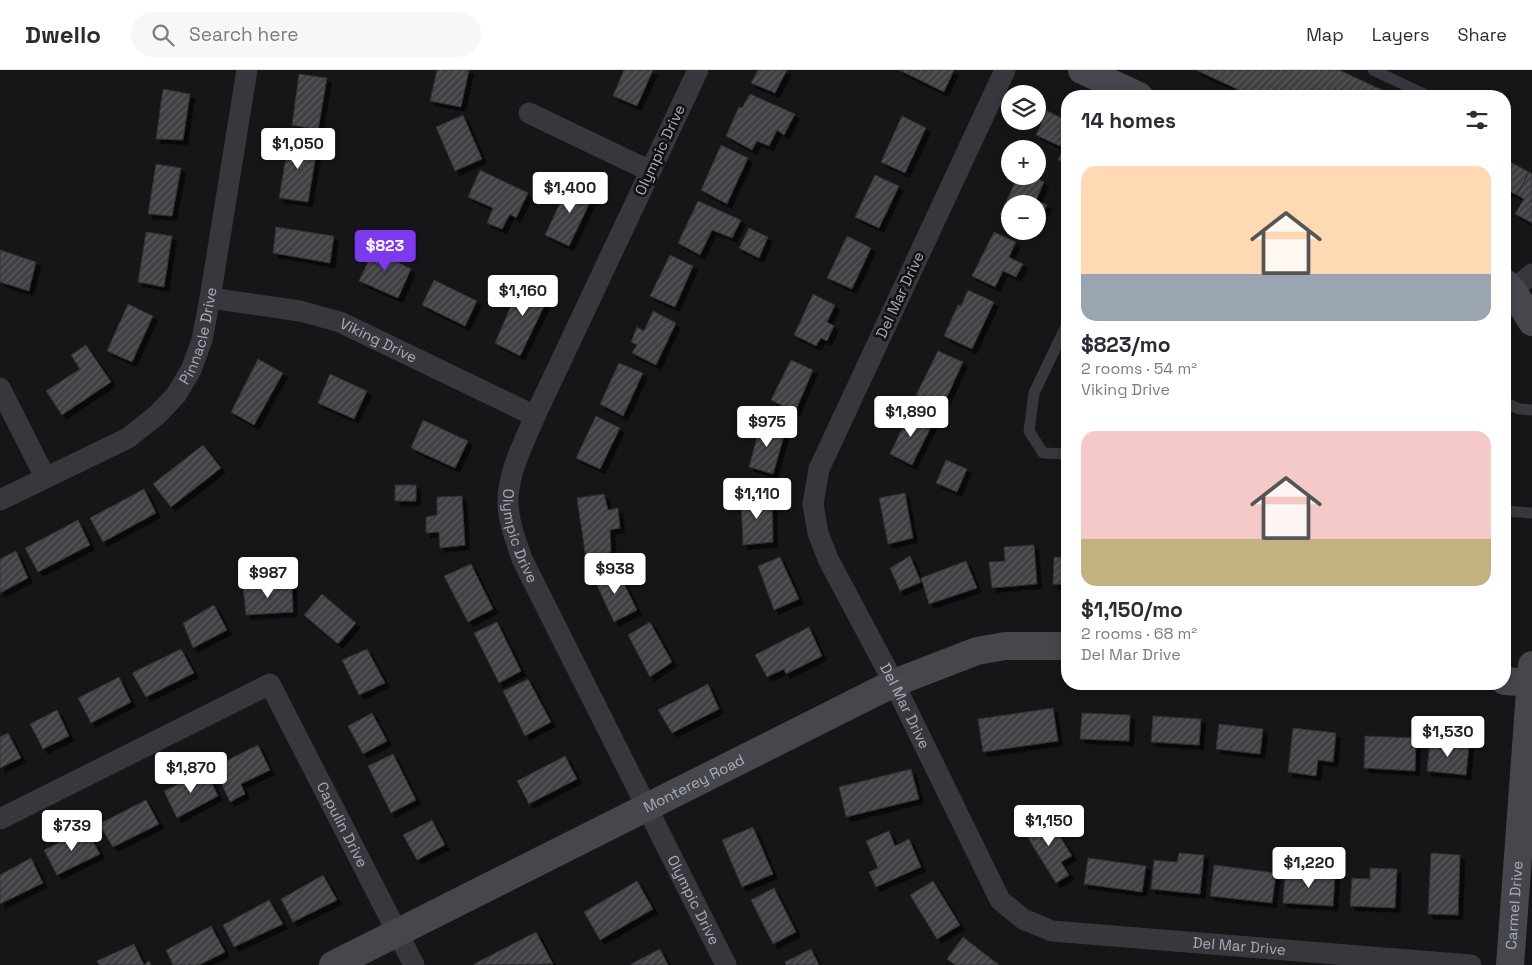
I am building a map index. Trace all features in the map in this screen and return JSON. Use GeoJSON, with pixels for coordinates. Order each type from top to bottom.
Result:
{"type":"FeatureCollection","features":[{"type":"Feature","properties":{"kind":"street","name":"Pinnacle Drive"},"geometry":{"type":"LineString","coordinates":[[0,500],[128,438],[176,395],[191,370],[202,340],[210,298],[247,70]]}},
{"type":"Feature","properties":{"kind":"street","name":"Olympic Drive"},"geometry":{"type":"LineString","coordinates":[[698,70],[535,416],[512,470],[508,502],[513,530],[522,559],[726,965]]}},
{"type":"Feature","properties":{"kind":"street","name":"Del Mar Drive"},"geometry":{"type":"LineString","coordinates":[[1005,70],[819,469],[813,504],[818,533],[828,558],[894,682],[1000,900],[1023,919],[1052,931],[1471,965]]}},
{"type":"Feature","properties":{"kind":"street"},"geometry":{"type":"LineString","coordinates":[[1082,70],[1126,90]]}},
{"type":"Feature","properties":{"kind":"street"},"geometry":{"type":"LineString","coordinates":[[529,113],[650,171]]}},
{"type":"Feature","properties":{"kind":"street"},"geometry":{"type":"LineString","coordinates":[[1516,282],[1532,322]]}},
{"type":"Feature","properties":{"kind":"street","name":"Viking Drive"},"geometry":{"type":"LineString","coordinates":[[210,298],[300,311],[340,322],[535,416]]}},
{"type":"Feature","properties":{"kind":"street"},"geometry":{"type":"LineString","coordinates":[[0,388],[45,477]]}},
{"type":"Feature","properties":{"kind":"street","name":"Monterey Road"},"geometry":{"type":"LineString","coordinates":[[333,965],[894,682],[977,651],[1005,646],[1061,646]]}},
{"type":"Feature","properties":{"kind":"street","name":"Carmel Drive"},"geometry":{"type":"LineString","coordinates":[[1510,965],[1525,678]]}},
{"type":"Feature","properties":{"kind":"street","name":"Capulin Drive"},"geometry":{"type":"LineString","coordinates":[[0,819],[270,684],[414,965]]}},
{"type":"Feature","properties":{"kind":"lane"},"geometry":{"type":"LineString","coordinates":[[1373,70],[1415,90]]}},
{"type":"Feature","properties":{"kind":"lane"},"geometry":{"type":"LineString","coordinates":[[1061,337],[1034,393],[1029,431],[1042,453],[1061,454]]}},
{"type":"Feature","properties":{"kind":"lane"},"geometry":{"type":"LineString","coordinates":[[1511,405],[1518,409],[1532,410]]}},
{"type":"Feature","properties":{"kind":"lane"},"geometry":{"type":"LineString","coordinates":[[1511,511],[1532,513]]}},
{"type":"Feature","properties":{"kind":"building"},"geometry":{"type":"Polygon","coordinates":[[[437,70],[469,70],[461,107],[430,101],[437,70]]]}},
{"type":"Feature","properties":{"kind":"building"},"geometry":{"type":"Polygon","coordinates":[[[624,70],[653,70],[637,106],[613,96],[624,70]]]}},
{"type":"Feature","properties":{"kind":"building"},"geometry":{"type":"Polygon","coordinates":[[[758,70],[787,70],[775,93],[751,83],[758,70]]]}},
{"type":"Feature","properties":{"kind":"building"},"geometry":{"type":"Polygon","coordinates":[[[899,70],[954,70],[944,92],[899,70]]]}},
{"type":"Feature","properties":{"kind":"building"},"geometry":{"type":"Polygon","coordinates":[[[1196,70],[1339,70],[1382,90],[1239,90],[1196,70]]]}},
{"type":"Feature","properties":{"kind":"building"},"geometry":{"type":"Polygon","coordinates":[[[299,74],[327,78],[318,130],[292,125],[299,74]]]}},
{"type":"Feature","properties":{"kind":"building"},"geometry":{"type":"Polygon","coordinates":[[[163,89],[190,94],[183,140],[156,139],[163,89]]]}},
{"type":"Feature","properties":{"kind":"building"},"geometry":{"type":"Polygon","coordinates":[[[750,94],[795,114],[784,135],[777,130],[769,146],[757,141],[752,150],[726,136],[739,107],[742,108],[750,94]]]}},
{"type":"Feature","properties":{"kind":"building"},"geometry":{"type":"Polygon","coordinates":[[[1047,111],[1061,118],[1061,147],[1036,135],[1038,130],[1046,130],[1047,111]]]}},
{"type":"Feature","properties":{"kind":"building"},"geometry":{"type":"Polygon","coordinates":[[[463,115],[482,159],[455,171],[436,127],[463,115]]]}},
{"type":"Feature","properties":{"kind":"building"},"geometry":{"type":"Polygon","coordinates":[[[902,116],[926,128],[905,173],[881,162],[902,116]]]}},
{"type":"Feature","properties":{"kind":"building"},"geometry":{"type":"Polygon","coordinates":[[[289,139],[318,143],[308,202],[279,198],[289,139]]]}},
{"type":"Feature","properties":{"kind":"building"},"geometry":{"type":"Polygon","coordinates":[[[721,145],[748,158],[727,204],[701,190],[721,145]]]}},
{"type":"Feature","properties":{"kind":"building"},"geometry":{"type":"Polygon","coordinates":[[[1511,162],[1529,172],[1517,195],[1511,192],[1511,162]]]}},
{"type":"Feature","properties":{"kind":"building"},"geometry":{"type":"Polygon","coordinates":[[[156,164],[181,168],[172,216],[148,214],[156,164]]]}},
{"type":"Feature","properties":{"kind":"building"},"geometry":{"type":"Polygon","coordinates":[[[480,170],[528,193],[516,218],[510,214],[502,229],[487,223],[493,208],[468,197],[480,170]]]}},
{"type":"Feature","properties":{"kind":"building"},"geometry":{"type":"Polygon","coordinates":[[[1529,172],[1532,174],[1532,223],[1515,214],[1524,199],[1517,195],[1529,172]]]}},
{"type":"Feature","properties":{"kind":"building"},"geometry":{"type":"Polygon","coordinates":[[[875,175],[899,186],[879,228],[855,217],[875,175]]]}},
{"type":"Feature","properties":{"kind":"building"},"geometry":{"type":"Polygon","coordinates":[[[570,182],[594,194],[569,246],[545,235],[570,182]]]}},
{"type":"Feature","properties":{"kind":"building"},"geometry":{"type":"Polygon","coordinates":[[[1014,185],[1043,185],[1038,195],[1009,195],[1014,185]]]}},
{"type":"Feature","properties":{"kind":"building"},"geometry":{"type":"Polygon","coordinates":[[[698,201],[741,220],[732,238],[712,230],[700,255],[678,243],[698,201]]]}},
{"type":"Feature","properties":{"kind":"building"},"geometry":{"type":"Polygon","coordinates":[[[276,227],[334,236],[330,263],[273,253],[276,227]]]}},
{"type":"Feature","properties":{"kind":"building"},"geometry":{"type":"Polygon","coordinates":[[[749,228],[768,237],[759,258],[739,248],[749,228]]]}},
{"type":"Feature","properties":{"kind":"building"},"geometry":{"type":"Polygon","coordinates":[[[146,232],[172,236],[164,287],[138,282],[146,232]]]}},
{"type":"Feature","properties":{"kind":"building"},"geometry":{"type":"Polygon","coordinates":[[[994,232],[1001,235],[1001,240],[1016,242],[1009,257],[1023,264],[1016,277],[1003,271],[995,287],[972,276],[994,232]]]}},
{"type":"Feature","properties":{"kind":"building"},"geometry":{"type":"Polygon","coordinates":[[[847,236],[871,248],[852,289],[827,278],[847,236]]]}},
{"type":"Feature","properties":{"kind":"building"},"geometry":{"type":"Polygon","coordinates":[[[376,245],[398,255],[396,261],[411,269],[398,298],[359,281],[376,245]]]}},
{"type":"Feature","properties":{"kind":"building"},"geometry":{"type":"Polygon","coordinates":[[[0,250],[36,262],[29,291],[0,282],[0,250]]]}},
{"type":"Feature","properties":{"kind":"building"},"geometry":{"type":"Polygon","coordinates":[[[670,255],[693,266],[675,307],[650,296],[670,255]]]}},
{"type":"Feature","properties":{"kind":"building"},"geometry":{"type":"Polygon","coordinates":[[[523,278],[551,292],[520,356],[495,343],[523,278]]]}},
{"type":"Feature","properties":{"kind":"building"},"geometry":{"type":"Polygon","coordinates":[[[434,280],[477,301],[465,326],[422,305],[434,280]]]}},
{"type":"Feature","properties":{"kind":"building"},"geometry":{"type":"Polygon","coordinates":[[[968,290],[994,302],[972,349],[944,336],[958,305],[961,306],[968,290]]]}},
{"type":"Feature","properties":{"kind":"building"},"geometry":{"type":"Polygon","coordinates":[[[813,294],[835,305],[827,322],[834,326],[827,341],[821,338],[816,346],[794,335],[813,294]]]}},
{"type":"Feature","properties":{"kind":"building"},"geometry":{"type":"Polygon","coordinates":[[[128,304],[153,316],[132,362],[107,351],[128,304]]]}},
{"type":"Feature","properties":{"kind":"building"},"geometry":{"type":"Polygon","coordinates":[[[653,311],[676,323],[656,365],[632,353],[637,345],[631,342],[637,327],[644,331],[653,311]]]}},
{"type":"Feature","properties":{"kind":"building"},"geometry":{"type":"Polygon","coordinates":[[[86,345],[111,382],[62,415],[46,391],[80,369],[71,355],[86,345]]]}},
{"type":"Feature","properties":{"kind":"building"},"geometry":{"type":"Polygon","coordinates":[[[938,351],[963,362],[942,408],[916,395],[938,351]]]}},
{"type":"Feature","properties":{"kind":"building"},"geometry":{"type":"Polygon","coordinates":[[[258,359],[283,373],[254,425],[231,412],[258,359]]]}},
{"type":"Feature","properties":{"kind":"building"},"geometry":{"type":"Polygon","coordinates":[[[791,360],[813,370],[795,412],[771,400],[791,360]]]}},
{"type":"Feature","properties":{"kind":"building"},"geometry":{"type":"Polygon","coordinates":[[[619,363],[643,373],[623,416],[600,404],[619,363]]]}},
{"type":"Feature","properties":{"kind":"building"},"geometry":{"type":"Polygon","coordinates":[[[330,374],[367,391],[354,419],[318,403],[330,374]]]}},
{"type":"Feature","properties":{"kind":"building"},"geometry":{"type":"Polygon","coordinates":[[[910,412],[933,423],[912,465],[890,454],[910,412]]]}},
{"type":"Feature","properties":{"kind":"building"},"geometry":{"type":"Polygon","coordinates":[[[596,416],[620,428],[600,469],[576,458],[596,416]]]}},
{"type":"Feature","properties":{"kind":"building"},"geometry":{"type":"Polygon","coordinates":[[[423,420],[468,441],[455,468],[411,448],[423,420]]]}},
{"type":"Feature","properties":{"kind":"building"},"geometry":{"type":"Polygon","coordinates":[[[761,423],[786,429],[773,474],[749,467],[761,423]]]}},
{"type":"Feature","properties":{"kind":"building"},"geometry":{"type":"Polygon","coordinates":[[[203,445],[221,468],[171,507],[153,484],[203,445]]]}},
{"type":"Feature","properties":{"kind":"building"},"geometry":{"type":"Polygon","coordinates":[[[946,460],[967,469],[957,492],[936,483],[946,460]]]}},
{"type":"Feature","properties":{"kind":"building"},"geometry":{"type":"Polygon","coordinates":[[[395,485],[416,485],[416,501],[395,501],[395,485]]]}},
{"type":"Feature","properties":{"kind":"building"},"geometry":{"type":"Polygon","coordinates":[[[144,489],[156,513],[103,542],[90,518],[144,489]]]}},
{"type":"Feature","properties":{"kind":"building"},"geometry":{"type":"Polygon","coordinates":[[[905,493],[913,538],[888,544],[879,498],[905,493]]]}},
{"type":"Feature","properties":{"kind":"building"},"geometry":{"type":"Polygon","coordinates":[[[604,494],[608,510],[618,508],[620,528],[610,530],[611,552],[586,559],[577,498],[604,494]]]}},
{"type":"Feature","properties":{"kind":"building"},"geometry":{"type":"Polygon","coordinates":[[[772,495],[773,542],[743,545],[741,497],[772,495]]]}},
{"type":"Feature","properties":{"kind":"building"},"geometry":{"type":"Polygon","coordinates":[[[462,496],[465,545],[440,548],[439,532],[426,533],[426,517],[437,515],[437,497],[462,496]]]}},
{"type":"Feature","properties":{"kind":"building"},"geometry":{"type":"Polygon","coordinates":[[[78,520],[90,545],[38,572],[25,548],[78,520]]]}},
{"type":"Feature","properties":{"kind":"building"},"geometry":{"type":"Polygon","coordinates":[[[1034,545],[1037,584],[992,588],[989,562],[1005,561],[1004,547],[1034,545]]]}},
{"type":"Feature","properties":{"kind":"building"},"geometry":{"type":"Polygon","coordinates":[[[16,551],[28,578],[0,593],[0,559],[16,551]]]}},
{"type":"Feature","properties":{"kind":"building"},"geometry":{"type":"Polygon","coordinates":[[[910,556],[921,582],[900,591],[890,568],[910,556]]]}},
{"type":"Feature","properties":{"kind":"building"},"geometry":{"type":"Polygon","coordinates":[[[780,557],[799,599],[774,610],[758,566],[780,557]]]}},
{"type":"Feature","properties":{"kind":"building"},"geometry":{"type":"Polygon","coordinates":[[[1054,557],[1061,558],[1061,585],[1053,584],[1054,557]]]}},
{"type":"Feature","properties":{"kind":"building"},"geometry":{"type":"Polygon","coordinates":[[[966,561],[977,588],[929,604],[921,578],[966,561]]]}},
{"type":"Feature","properties":{"kind":"building"},"geometry":{"type":"Polygon","coordinates":[[[471,564],[493,609],[468,622],[444,576],[471,564]]]}},
{"type":"Feature","properties":{"kind":"building"},"geometry":{"type":"Polygon","coordinates":[[[616,568],[637,610],[614,622],[594,579],[616,568]]]}},
{"type":"Feature","properties":{"kind":"building"},"geometry":{"type":"Polygon","coordinates":[[[292,583],[293,612],[246,615],[243,586],[292,583]]]}},
{"type":"Feature","properties":{"kind":"building"},"geometry":{"type":"Polygon","coordinates":[[[322,594],[356,623],[338,644],[304,615],[322,594]]]}},
{"type":"Feature","properties":{"kind":"building"},"geometry":{"type":"Polygon","coordinates":[[[214,605],[227,630],[193,648],[183,623],[214,605]]]}},
{"type":"Feature","properties":{"kind":"building"},"geometry":{"type":"Polygon","coordinates":[[[497,622],[521,671],[499,683],[474,633],[497,622]]]}},
{"type":"Feature","properties":{"kind":"building"},"geometry":{"type":"Polygon","coordinates":[[[650,622],[672,662],[650,677],[628,635],[650,622]]]}},
{"type":"Feature","properties":{"kind":"building"},"geometry":{"type":"Polygon","coordinates":[[[809,627],[822,656],[786,674],[784,669],[767,677],[755,655],[809,627]]]}},
{"type":"Feature","properties":{"kind":"building"},"geometry":{"type":"Polygon","coordinates":[[[181,649],[194,673],[146,697],[132,673],[181,649]]]}},
{"type":"Feature","properties":{"kind":"building"},"geometry":{"type":"Polygon","coordinates":[[[367,649],[385,683],[359,695],[342,660],[367,649]]]}},
{"type":"Feature","properties":{"kind":"building"},"geometry":{"type":"Polygon","coordinates":[[[119,677],[131,702],[91,723],[78,698],[119,677]]]}},
{"type":"Feature","properties":{"kind":"building"},"geometry":{"type":"Polygon","coordinates":[[[528,679],[551,722],[525,736],[503,691],[528,679]]]}},
{"type":"Feature","properties":{"kind":"building"},"geometry":{"type":"Polygon","coordinates":[[[708,684],[719,709],[672,733],[658,710],[708,684]]]}},
{"type":"Feature","properties":{"kind":"building"},"geometry":{"type":"Polygon","coordinates":[[[1053,708],[1058,741],[983,752],[978,719],[1053,708]]]}},
{"type":"Feature","properties":{"kind":"building"},"geometry":{"type":"Polygon","coordinates":[[[57,710],[69,736],[43,749],[30,724],[57,710]]]}},
{"type":"Feature","properties":{"kind":"building"},"geometry":{"type":"Polygon","coordinates":[[[372,713],[387,741],[363,754],[348,726],[372,713]]]}},
{"type":"Feature","properties":{"kind":"building"},"geometry":{"type":"Polygon","coordinates":[[[1082,713],[1130,715],[1129,741],[1080,739],[1082,713]]]}},
{"type":"Feature","properties":{"kind":"building"},"geometry":{"type":"Polygon","coordinates":[[[1153,716],[1201,719],[1199,745],[1151,742],[1153,716]]]}},
{"type":"Feature","properties":{"kind":"building"},"geometry":{"type":"Polygon","coordinates":[[[1219,724],[1263,729],[1260,754],[1216,749],[1219,724]]]}},
{"type":"Feature","properties":{"kind":"building"},"geometry":{"type":"Polygon","coordinates":[[[1293,728],[1336,733],[1333,762],[1318,760],[1316,776],[1288,772],[1293,728]]]}},
{"type":"Feature","properties":{"kind":"building"},"geometry":{"type":"Polygon","coordinates":[[[8,733],[21,758],[0,768],[0,737],[8,733]]]}},
{"type":"Feature","properties":{"kind":"building"},"geometry":{"type":"Polygon","coordinates":[[[1365,736],[1416,738],[1415,771],[1364,768],[1365,736]]]}},
{"type":"Feature","properties":{"kind":"building"},"geometry":{"type":"Polygon","coordinates":[[[1430,741],[1469,745],[1466,775],[1427,771],[1430,741]]]}},
{"type":"Feature","properties":{"kind":"building"},"geometry":{"type":"Polygon","coordinates":[[[258,745],[270,770],[241,784],[245,794],[230,802],[214,767],[258,745]]]}},
{"type":"Feature","properties":{"kind":"building"},"geometry":{"type":"Polygon","coordinates":[[[393,754],[416,800],[391,813],[368,766],[393,754]]]}},
{"type":"Feature","properties":{"kind":"building"},"geometry":{"type":"Polygon","coordinates":[[[565,756],[577,779],[529,804],[517,781],[565,756]]]}},
{"type":"Feature","properties":{"kind":"building"},"geometry":{"type":"Polygon","coordinates":[[[911,769],[919,799],[846,817],[839,787],[911,769]]]}},
{"type":"Feature","properties":{"kind":"building"},"geometry":{"type":"Polygon","coordinates":[[[206,771],[218,796],[177,818],[164,791],[206,771]]]}},
{"type":"Feature","properties":{"kind":"building"},"geometry":{"type":"Polygon","coordinates":[[[146,800],[159,824],[113,847],[99,824],[146,800]]]}},
{"type":"Feature","properties":{"kind":"building"},"geometry":{"type":"Polygon","coordinates":[[[1047,815],[1072,856],[1061,862],[1069,875],[1056,883],[1023,830],[1047,815]]]}},
{"type":"Feature","properties":{"kind":"building"},"geometry":{"type":"Polygon","coordinates":[[[432,820],[445,845],[417,860],[403,835],[432,820]]]}},
{"type":"Feature","properties":{"kind":"building"},"geometry":{"type":"Polygon","coordinates":[[[753,827],[773,874],[742,887],[722,840],[753,827]]]}},
{"type":"Feature","properties":{"kind":"building"},"geometry":{"type":"Polygon","coordinates":[[[86,829],[100,854],[57,875],[44,850],[86,829]]]}},
{"type":"Feature","properties":{"kind":"building"},"geometry":{"type":"Polygon","coordinates":[[[889,831],[895,846],[909,839],[921,867],[876,887],[869,872],[878,868],[866,841],[889,831]]]}},
{"type":"Feature","properties":{"kind":"building"},"geometry":{"type":"Polygon","coordinates":[[[1179,853],[1204,855],[1200,894],[1151,889],[1154,860],[1177,862],[1179,853]]]}},
{"type":"Feature","properties":{"kind":"building"},"geometry":{"type":"Polygon","coordinates":[[[1431,853],[1460,855],[1458,915],[1428,914],[1431,853]]]}},
{"type":"Feature","properties":{"kind":"building"},"geometry":{"type":"Polygon","coordinates":[[[31,858],[43,883],[0,904],[0,875],[31,858]]]}},
{"type":"Feature","properties":{"kind":"building"},"geometry":{"type":"Polygon","coordinates":[[[1088,858],[1146,866],[1142,892],[1084,884],[1088,858]]]}},
{"type":"Feature","properties":{"kind":"building"},"geometry":{"type":"Polygon","coordinates":[[[1214,865],[1276,873],[1272,903],[1210,896],[1214,865]]]}},
{"type":"Feature","properties":{"kind":"building"},"geometry":{"type":"Polygon","coordinates":[[[1370,868],[1397,869],[1395,908],[1350,906],[1352,878],[1370,879],[1370,868]]]}},
{"type":"Feature","properties":{"kind":"building"},"geometry":{"type":"Polygon","coordinates":[[[1285,872],[1335,875],[1333,906],[1283,903],[1285,872]]]}},
{"type":"Feature","properties":{"kind":"building"},"geometry":{"type":"Polygon","coordinates":[[[323,875],[337,900],[293,922],[281,899],[323,875]]]}},
{"type":"Feature","properties":{"kind":"building"},"geometry":{"type":"Polygon","coordinates":[[[637,881],[653,909],[600,940],[584,912],[637,881]]]}},
{"type":"Feature","properties":{"kind":"building"},"geometry":{"type":"Polygon","coordinates":[[[933,881],[960,925],[937,939],[910,895],[933,881]]]}},
{"type":"Feature","properties":{"kind":"building"},"geometry":{"type":"Polygon","coordinates":[[[774,888],[796,932],[773,944],[751,900],[774,888]]]}},
{"type":"Feature","properties":{"kind":"building"},"geometry":{"type":"Polygon","coordinates":[[[269,900],[283,924],[234,947],[223,925],[269,900]]]}},
{"type":"Feature","properties":{"kind":"building"},"geometry":{"type":"Polygon","coordinates":[[[211,926],[225,952],[199,965],[173,965],[166,950],[211,926]]]}},
{"type":"Feature","properties":{"kind":"building"},"geometry":{"type":"Polygon","coordinates":[[[536,932],[553,964],[474,964],[536,932]]]}},
{"type":"Feature","properties":{"kind":"building"},"geometry":{"type":"Polygon","coordinates":[[[963,937],[999,965],[955,965],[947,959],[963,937]]]}},
{"type":"Feature","properties":{"kind":"building"},"geometry":{"type":"Polygon","coordinates":[[[134,944],[144,965],[99,965],[97,961],[134,944]]]}},
{"type":"Feature","properties":{"kind":"building"},"geometry":{"type":"Polygon","coordinates":[[[660,949],[668,965],[631,965],[631,964],[660,949]]]}},
{"type":"Feature","properties":{"kind":"building"},"geometry":{"type":"Polygon","coordinates":[[[811,949],[819,965],[786,965],[785,962],[811,949]]]}}]}
